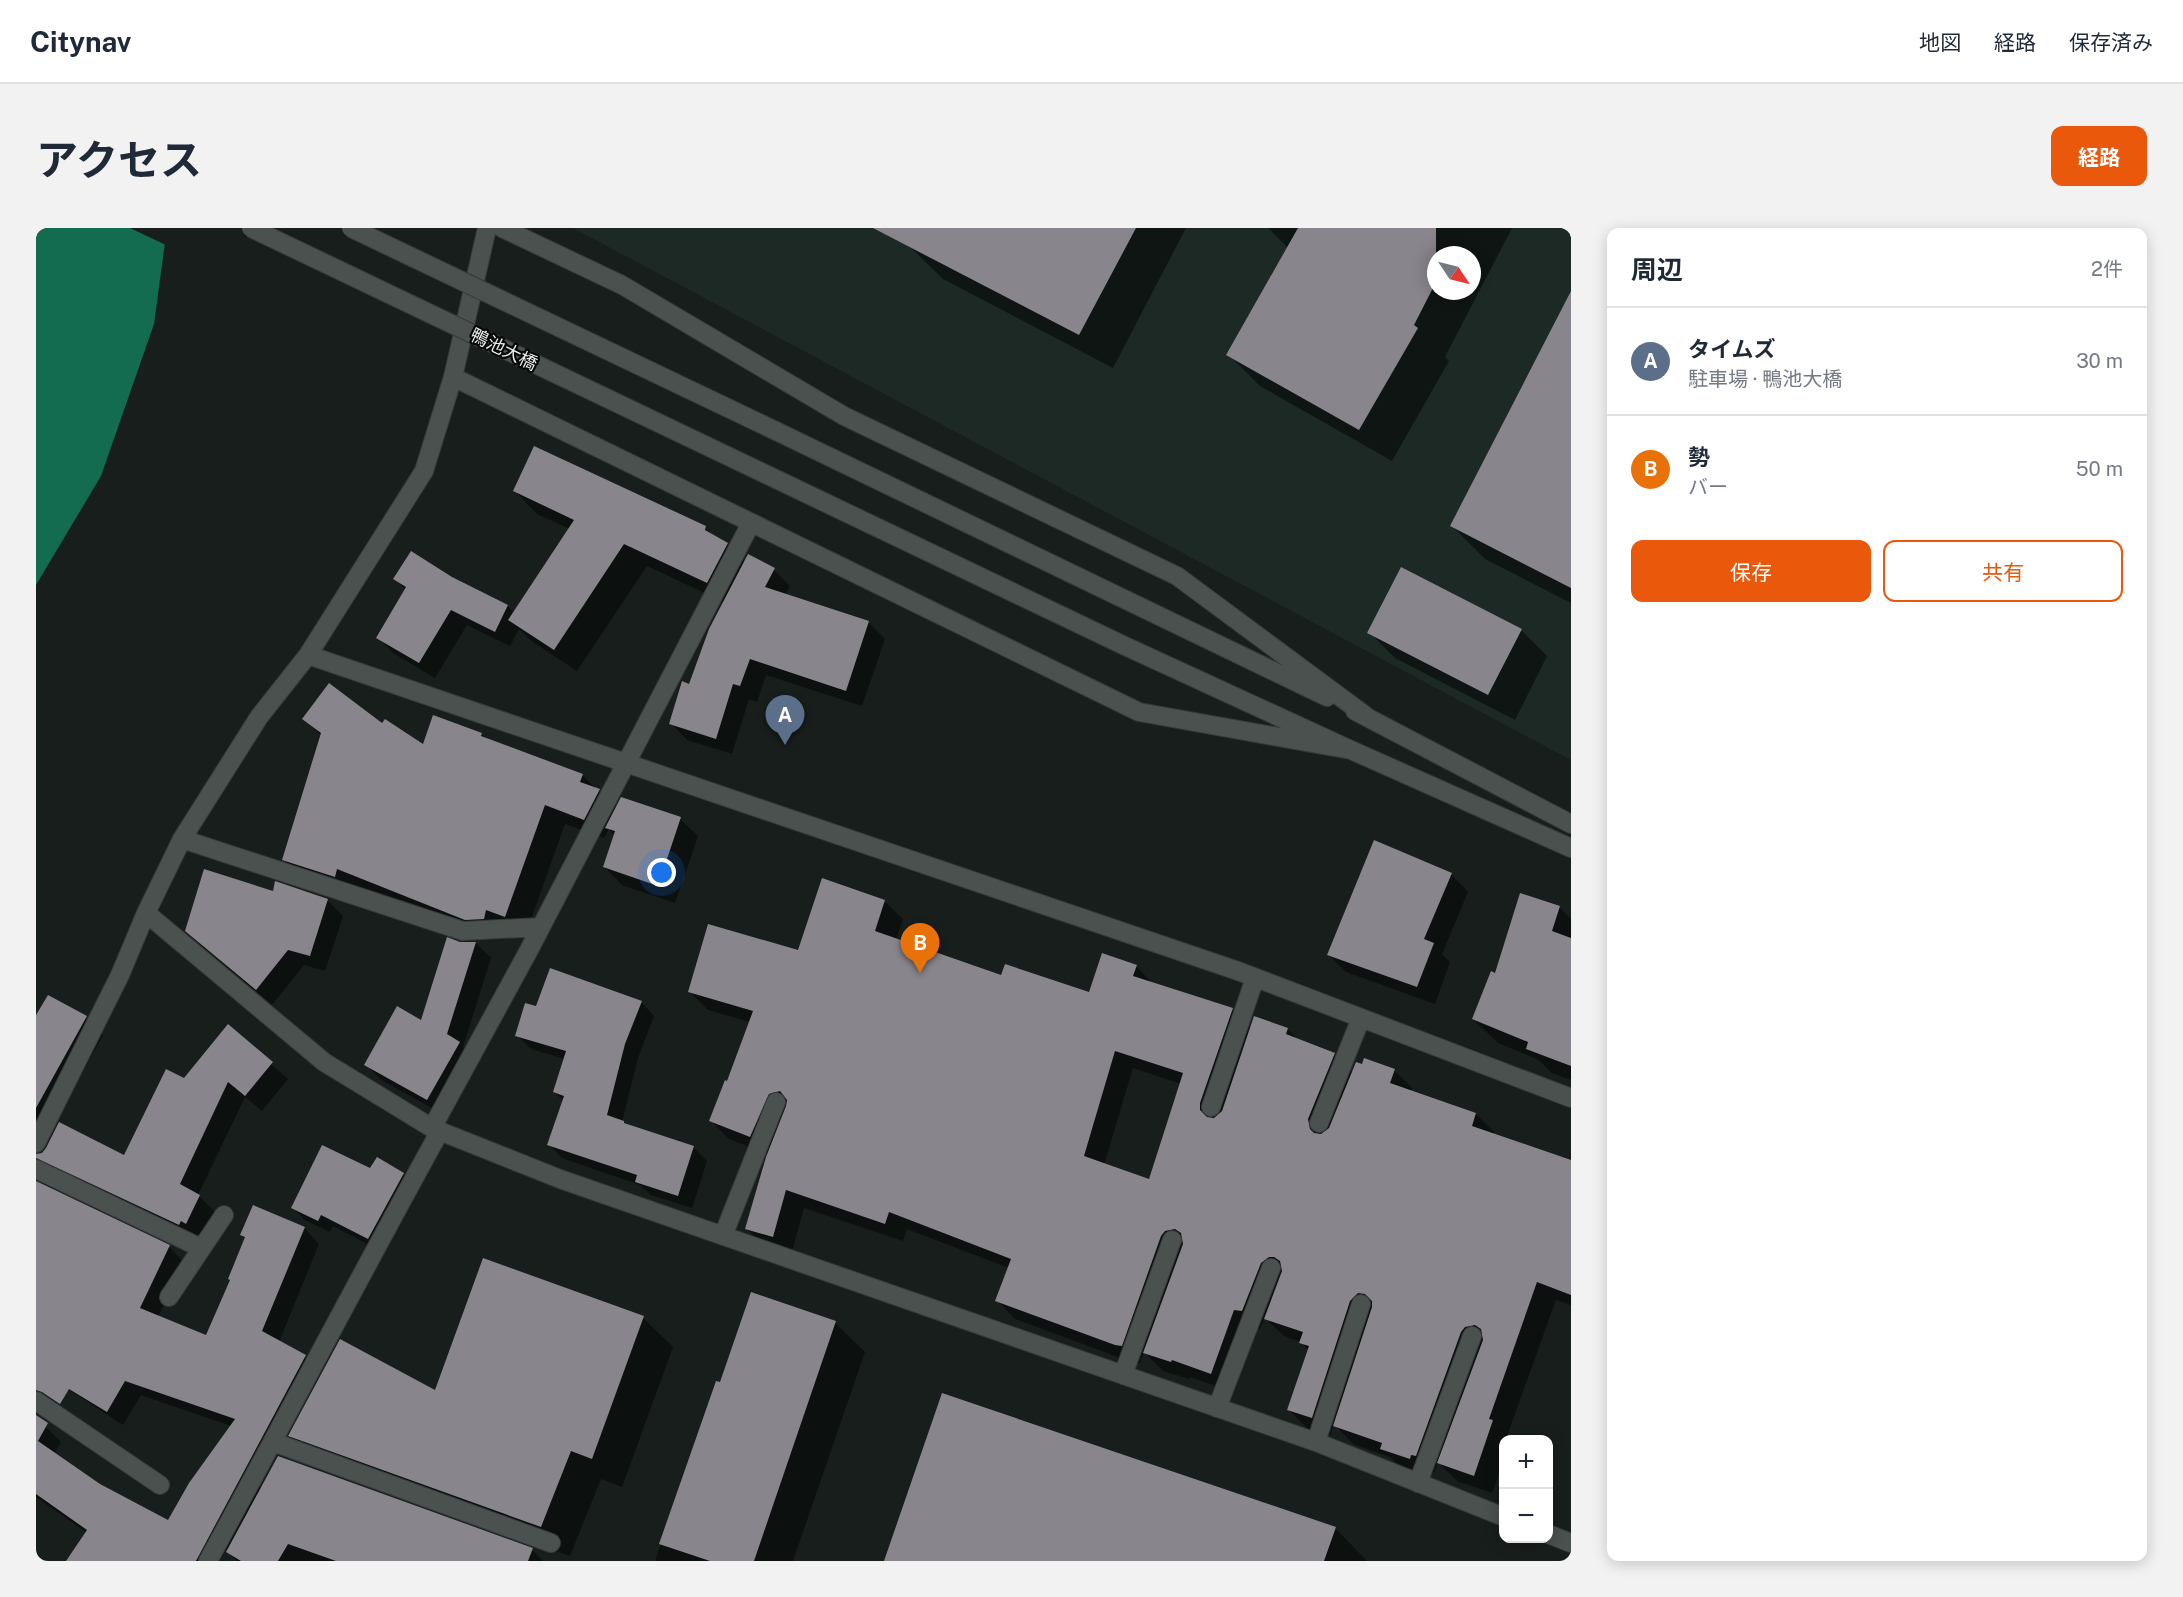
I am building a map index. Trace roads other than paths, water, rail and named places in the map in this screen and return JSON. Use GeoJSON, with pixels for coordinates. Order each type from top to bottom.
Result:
{"type":"FeatureCollection","features":[{"type":"Feature","properties":{"kind":"street","name":"鴨池大橋"},"geometry":{"type":"LineString","coordinates":[[251,228],[1125,646],[1351,750]]}},
{"type":"Feature","properties":{"kind":"street"},"geometry":{"type":"LineString","coordinates":[[351,228],[1366,716],[1571,824]]}},
{"type":"Feature","properties":{"kind":"street"},"geometry":{"type":"LineString","coordinates":[[36,1143],[120,975],[146,913],[182,840],[259,717],[308,655],[424,471],[453,377],[487,228]]}},
{"type":"Feature","properties":{"kind":"street"},"geometry":{"type":"LineString","coordinates":[[502,228],[622,285],[844,416],[1177,576],[1366,716]]}},
{"type":"Feature","properties":{"kind":"street"},"geometry":{"type":"LineString","coordinates":[[453,377],[1139,712],[1351,750],[1571,848]]}},
{"type":"Feature","properties":{"kind":"street"},"geometry":{"type":"LineString","coordinates":[[208,1561],[273,1442],[751,523]]}},
{"type":"Feature","properties":{"kind":"street"},"geometry":{"type":"LineString","coordinates":[[308,655],[1255,978],[1571,1098]]}},
{"type":"Feature","properties":{"kind":"street"},"geometry":{"type":"LineString","coordinates":[[182,840],[463,931],[541,927]]}},
{"type":"Feature","properties":{"kind":"street"},"geometry":{"type":"LineString","coordinates":[[146,913],[324,1062],[436,1130],[560,1179],[1316,1442],[1499,1514]]}},
{"type":"Feature","properties":{"kind":"street"},"geometry":{"type":"LineString","coordinates":[[1211,1107],[1255,978]]}},
{"type":"Feature","properties":{"kind":"street"},"geometry":{"type":"LineString","coordinates":[[1319,1123],[1361,1018]]}},
{"type":"Feature","properties":{"kind":"street"},"geometry":{"type":"LineString","coordinates":[[723,1236],[776,1102]]}},
{"type":"Feature","properties":{"kind":"street"},"geometry":{"type":"LineString","coordinates":[[36,1168],[201,1248]]}},
{"type":"Feature","properties":{"kind":"street"},"geometry":{"type":"LineString","coordinates":[[169,1297],[224,1215]]}},
{"type":"Feature","properties":{"kind":"street"},"geometry":{"type":"LineString","coordinates":[[1123,1375],[1172,1240]]}},
{"type":"Feature","properties":{"kind":"street"},"geometry":{"type":"LineString","coordinates":[[1217,1408],[1271,1268]]}},
{"type":"Feature","properties":{"kind":"street"},"geometry":{"type":"LineString","coordinates":[[1316,1442],[1361,1304]]}},
{"type":"Feature","properties":{"kind":"street"},"geometry":{"type":"LineString","coordinates":[[1418,1483],[1472,1336]]}},
{"type":"Feature","properties":{"kind":"street"},"geometry":{"type":"LineString","coordinates":[[36,1401],[160,1485]]}},
{"type":"Feature","properties":{"kind":"street"},"geometry":{"type":"LineString","coordinates":[[273,1442],[551,1543]]}},
{"type":"Feature","properties":{"kind":"street"},"geometry":{"type":"LineString","coordinates":[[1553,1536],[1571,1543]]}},
{"type":"Feature","properties":{"kind":"place","name":"タイムズ"},"geometry":{"type":"Point","coordinates":[785,745]}},
{"type":"Feature","properties":{"kind":"place","name":"勢"},"geometry":{"type":"Point","coordinates":[920,973]}}]}
